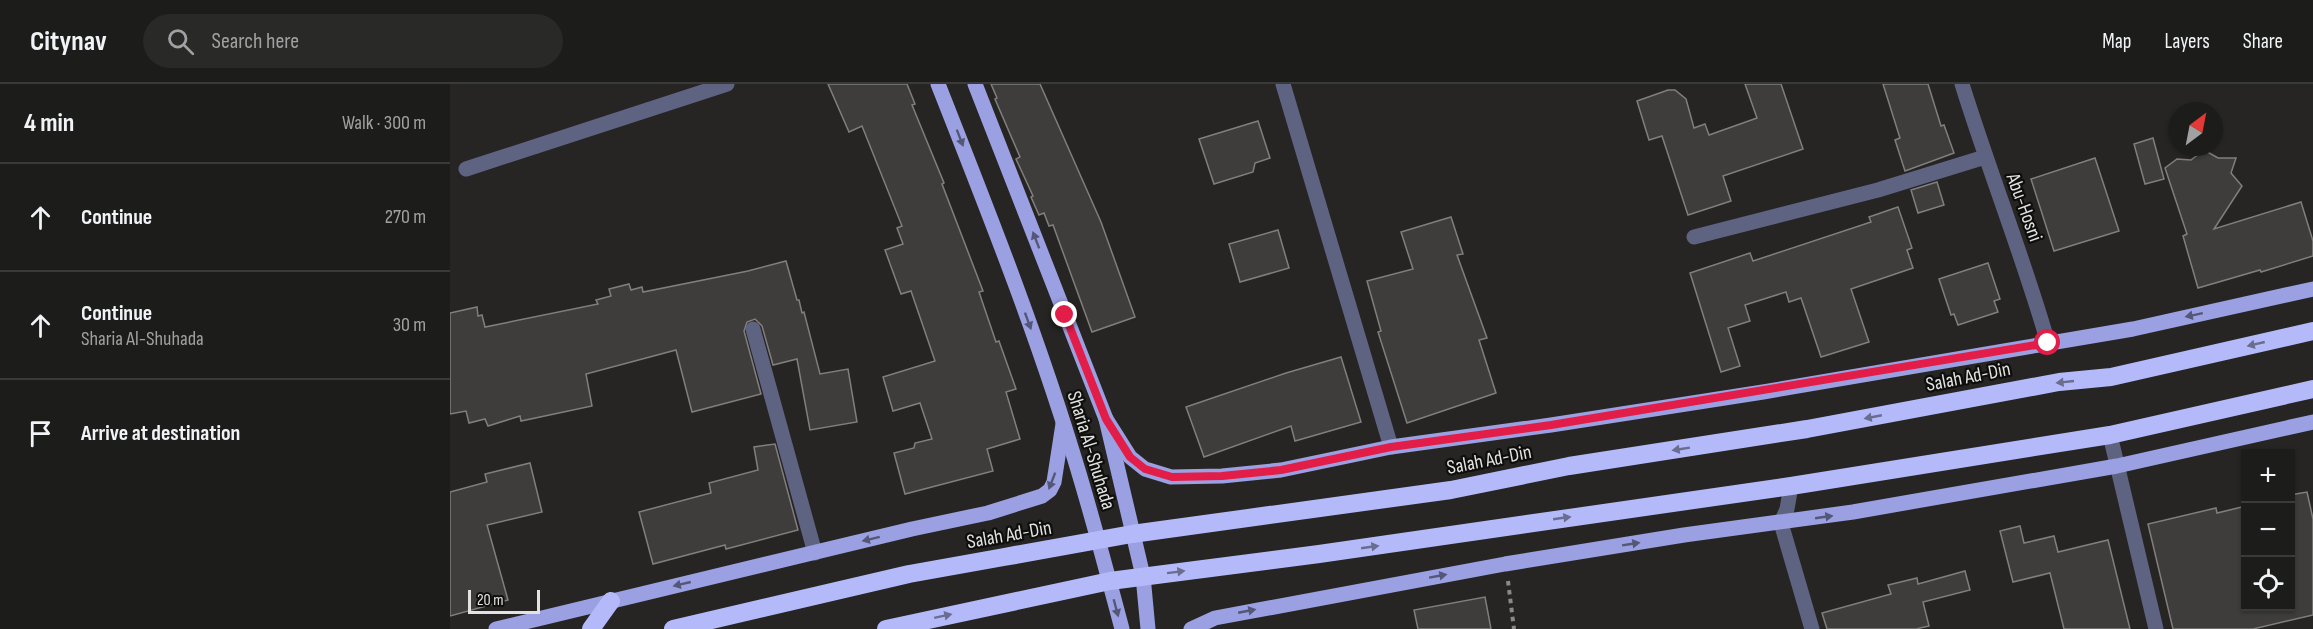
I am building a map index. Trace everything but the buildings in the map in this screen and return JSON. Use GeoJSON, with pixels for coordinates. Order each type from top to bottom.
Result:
{"type":"FeatureCollection","features":[{"type":"Feature","properties":{"kind":"highway","name":"Salah Ad-Din"},"geometry":{"type":"LineString","coordinates":[[673,629],[909,574],[1132,534],[1451,490],[1569,466],[1807,429],[2059,382],[2112,377],[2313,332]]}},
{"type":"Feature","properties":{"kind":"highway"},"geometry":{"type":"LineString","coordinates":[[886,629],[1143,576],[1319,554],[1791,486],[2110,435],[2313,389]]}},
{"type":"Feature","properties":{"kind":"highway"},"geometry":{"type":"LineString","coordinates":[[591,629],[611,601]]}},
{"type":"Feature","properties":{"kind":"main road","name":"Sharia Al-Shuhada"},"geometry":{"type":"LineString","coordinates":[[938,84],[982,194],[1063,424],[1122,629]]}},
{"type":"Feature","properties":{"kind":"main road","name":"Sharia Al-Shuhada"},"geometry":{"type":"LineString","coordinates":[[975,84],[1106,419],[1143,576],[1148,629]]}},
{"type":"Feature","properties":{"kind":"main road"},"geometry":{"type":"LineString","coordinates":[[1106,419],[1130,457],[1145,469],[1172,477],[1222,476],[1281,470],[1391,447],[1752,394],[2133,329],[2313,289]]}},
{"type":"Feature","properties":{"kind":"main road"},"geometry":{"type":"LineString","coordinates":[[1191,629],[1215,618],[1505,564],[1684,535],[1853,512],[2117,466],[2313,422]]}},
{"type":"Feature","properties":{"kind":"main road"},"geometry":{"type":"LineString","coordinates":[[496,629],[988,513],[1042,496],[1054,482],[1063,424]]}},
{"type":"Feature","properties":{"kind":"street"},"geometry":{"type":"LineString","coordinates":[[466,169],[727,84]]}},
{"type":"Feature","properties":{"kind":"street"},"geometry":{"type":"LineString","coordinates":[[1283,84],[1391,447]]}},
{"type":"Feature","properties":{"kind":"street","name":"Abu-Hosni"},"geometry":{"type":"LineString","coordinates":[[1962,84],[1984,157],[2035,297],[2048,343]]}},
{"type":"Feature","properties":{"kind":"street"},"geometry":{"type":"LineString","coordinates":[[1694,237],[1878,190],[1984,157]]}},
{"type":"Feature","properties":{"kind":"street"},"geometry":{"type":"LineString","coordinates":[[753,328],[815,553]]}},
{"type":"Feature","properties":{"kind":"street"},"geometry":{"type":"LineString","coordinates":[[2110,435],[2156,629]]}},
{"type":"Feature","properties":{"kind":"street"},"geometry":{"type":"LineString","coordinates":[[1791,486],[1788,509],[1781,523],[1812,629]]}},
{"type":"Feature","properties":{"kind":"route"},"geometry":{"type":"LineString","coordinates":[[1065,315],[1106,419],[1130,457],[1145,469],[1172,477],[1222,476],[1281,470],[1391,447],[1763,392],[2048,343]]}}]}
